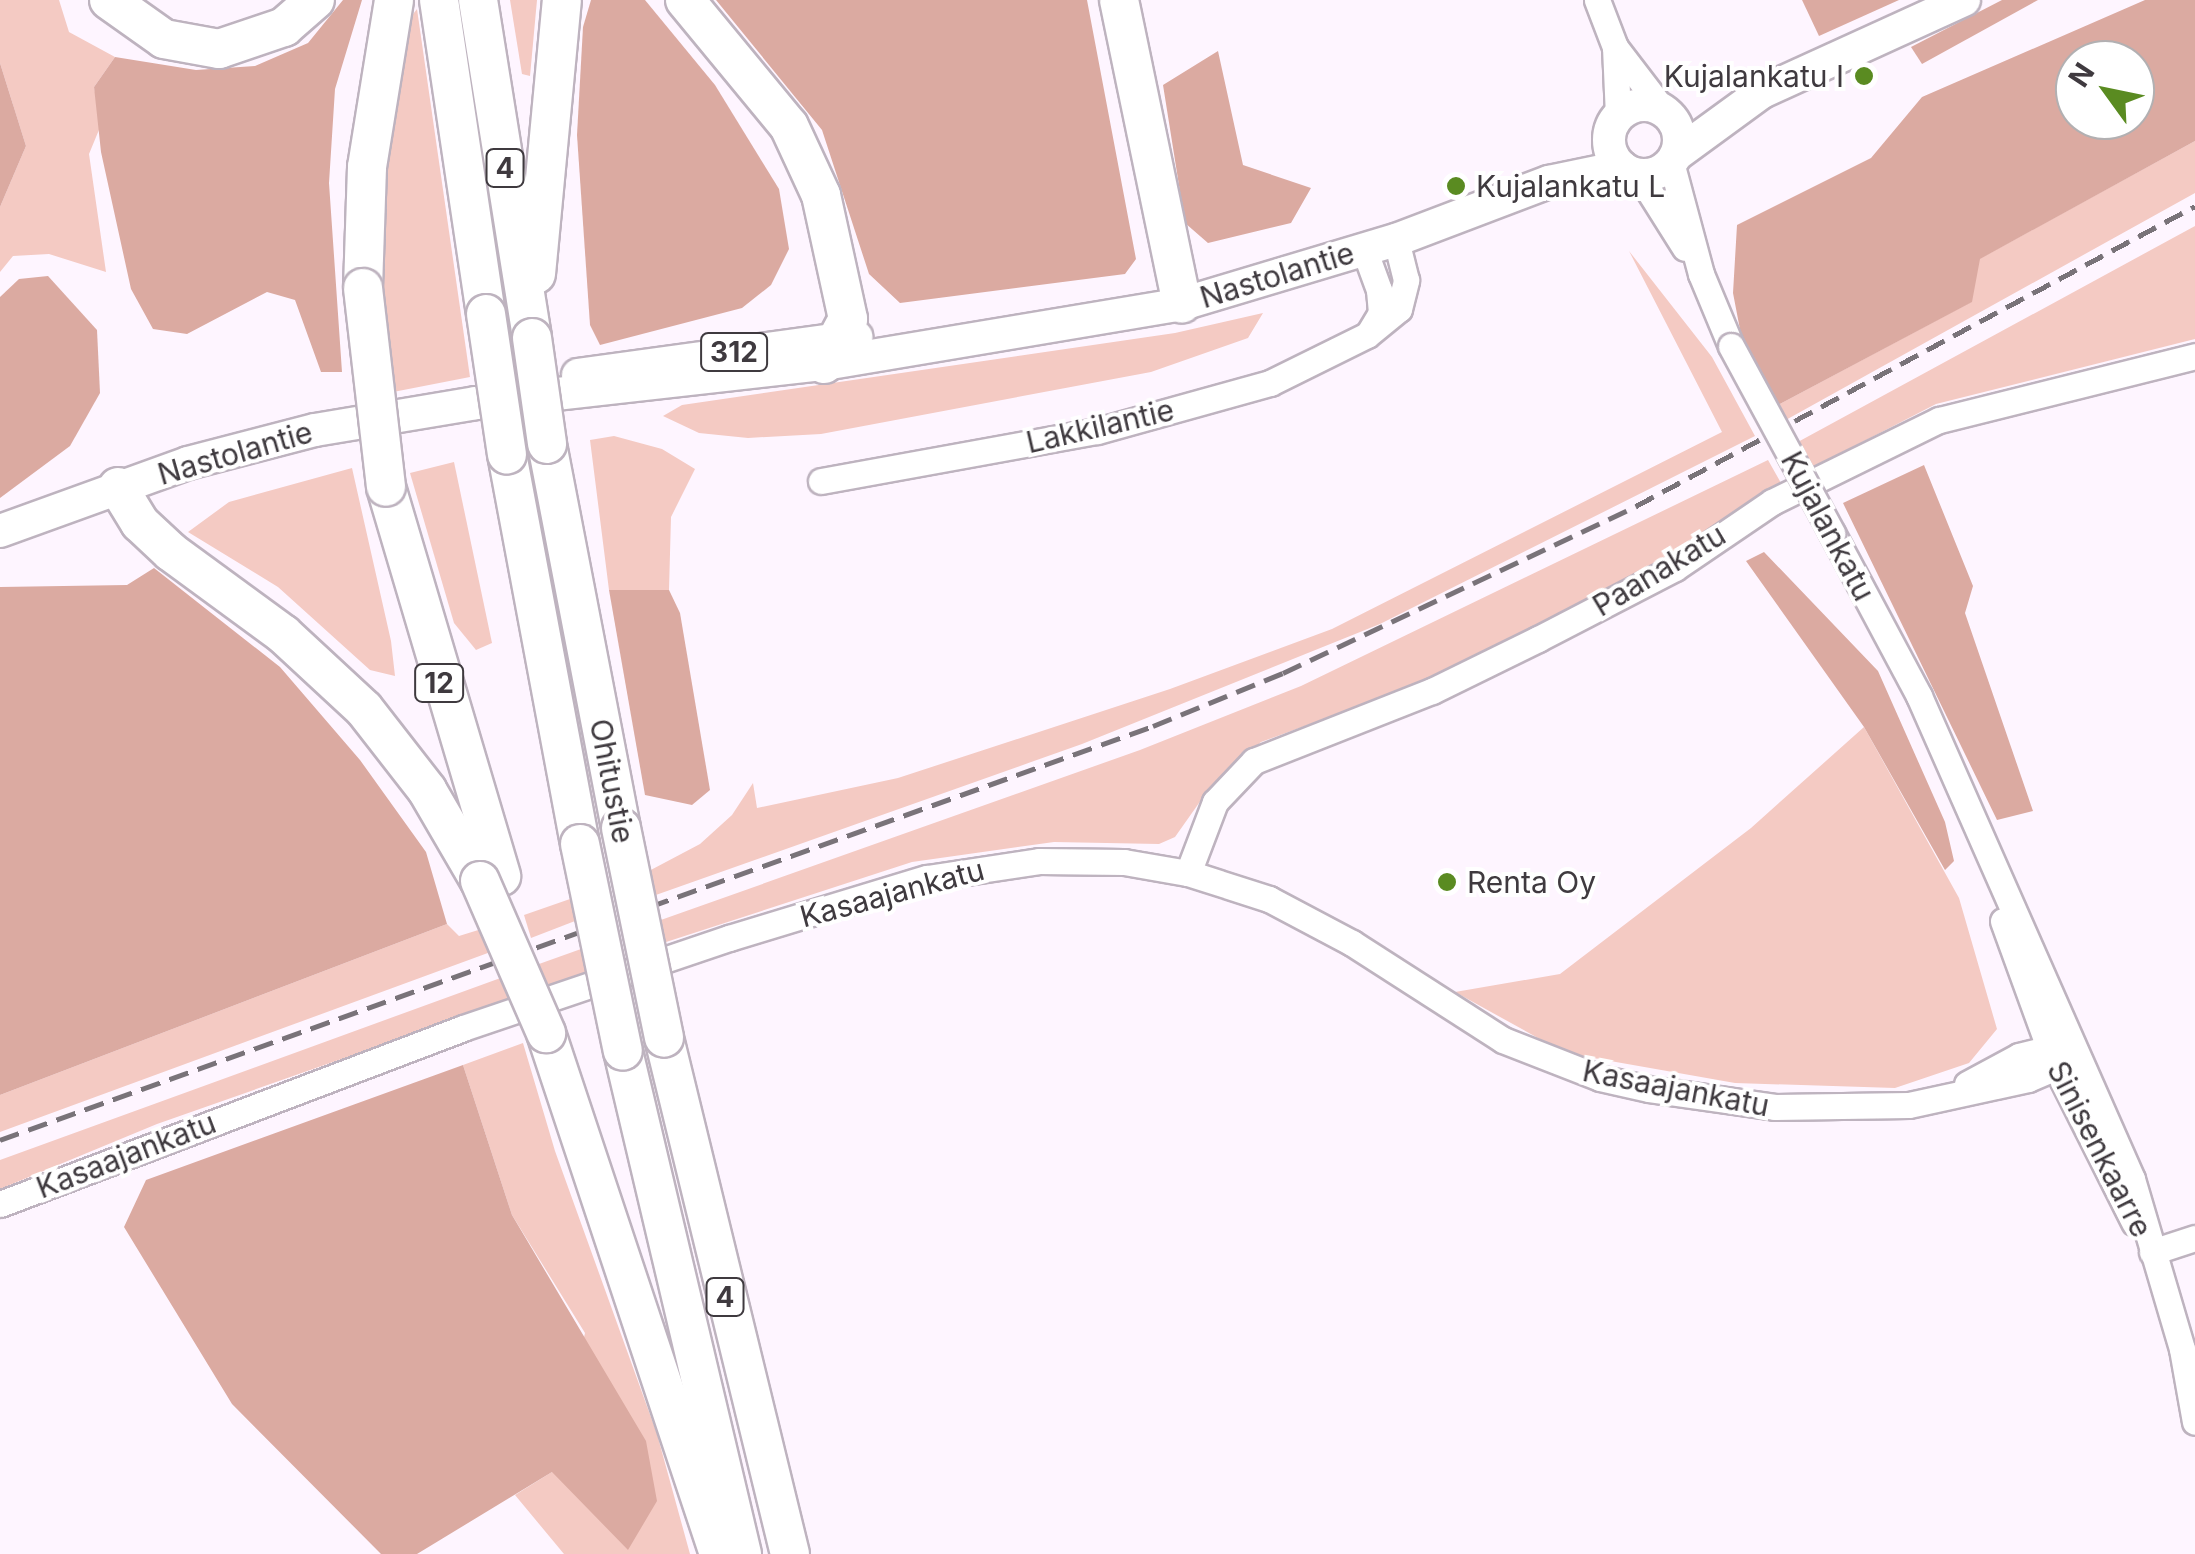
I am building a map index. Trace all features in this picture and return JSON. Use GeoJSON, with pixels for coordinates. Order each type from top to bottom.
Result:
{"type":"FeatureCollection","features":[{"type":"Feature","properties":{"kind":"highway"},"geometry":{"type":"LineString","coordinates":[[109,0],[164,40],[219,49],[284,27],[315,0]]}},
{"type":"Feature","properties":{"kind":"highway","name":"12"},"geometry":{"type":"LineString","coordinates":[[394,0],[378,74],[363,222],[363,288],[386,487],[490,879],[560,1072],[719,1554]]}},
{"type":"Feature","properties":{"kind":"highway","name":"Ohitustie"},"geometry":{"type":"LineString","coordinates":[[438,0],[507,454],[580,844],[622,1051],[742,1554]]}},
{"type":"Feature","properties":{"kind":"highway","name":"Ohitustie"},"geometry":{"type":"LineString","coordinates":[[478,0],[547,444],[620,828],[664,1038],[790,1554]]}},
{"type":"Feature","properties":{"kind":"highway"},"geometry":{"type":"LineString","coordinates":[[532,337],[562,0]]}},
{"type":"Feature","properties":{"kind":"highway"},"geometry":{"type":"LineString","coordinates":[[684,0],[788,126],[822,195],[846,289],[848,319],[832,352]]}},
{"type":"Feature","properties":{"kind":"highway"},"geometry":{"type":"LineString","coordinates":[[1119,0],[1182,304]]}},
{"type":"Feature","properties":{"kind":"highway"},"geometry":{"type":"LineString","coordinates":[[118,487],[140,523],[171,552],[283,634],[364,709],[490,879]]}},
{"type":"Feature","properties":{"kind":"main road"},"geometry":{"type":"LineString","coordinates":[[1762,92],[1674,158],[1622,149],[1644,105],[1666,113],[1762,92],[1964,0]]}},
{"type":"Feature","properties":{"kind":"main road"},"geometry":{"type":"LineString","coordinates":[[1666,113],[1679,137],[1674,158]]}},
{"type":"Feature","properties":{"kind":"main road","name":"Nastolantie"},"geometry":{"type":"LineString","coordinates":[[0,531],[118,487],[314,430],[476,403],[832,352],[996,334],[1182,304],[1380,244],[1549,182],[1622,149]]}},
{"type":"Feature","properties":{"kind":"street"},"geometry":{"type":"LineString","coordinates":[[1597,0],[1616,47],[1666,113]]}},
{"type":"Feature","properties":{"kind":"street"},"geometry":{"type":"LineString","coordinates":[[1616,47],[1622,149]]}},
{"type":"Feature","properties":{"kind":"street","name":"Kujalankatu"},"geometry":{"type":"LineString","coordinates":[[1622,149],[1701,274]]}},
{"type":"Feature","properties":{"kind":"street","name":"Kujalankatu"},"geometry":{"type":"LineString","coordinates":[[1674,158],[1701,274],[1731,346],[1832,533],[1955,778],[2058,1054]]}},
{"type":"Feature","properties":{"kind":"street","name":"Lakkilantie"},"geometry":{"type":"LineString","coordinates":[[820,481],[1096,431],[1270,383],[1368,335],[1381,313],[1380,244]]}},
{"type":"Feature","properties":{"kind":"street","name":"Paanakatu"},"geometry":{"type":"LineString","coordinates":[[1188,873],[1215,802],[1254,762],[1432,691],[1538,639],[1675,568],[1772,502],[1939,420],[2195,356]]}},
{"type":"Feature","properties":{"kind":"street","name":"Kasaajankatu"},"geometry":{"type":"LineString","coordinates":[[0,1204],[464,1028],[928,878],[1039,860],[1124,862],[1188,873],[1312,920],[1504,1040],[1600,1078],[1776,1107],[1899,1106],[2058,1054]]}},
{"type":"Feature","properties":{"kind":"street","name":"Sinisenkaarre"},"geometry":{"type":"LineString","coordinates":[[2058,1054],[2132,1179],[2195,1422]]}},
{"type":"Feature","properties":{"kind":"street"},"geometry":{"type":"LineString","coordinates":[[2152,1252],[2195,1238]]}},
{"type":"Feature","properties":{"kind":"shaded area"},"geometry":{"type":"Polygon","coordinates":[[[0,0],[59,0],[69,32],[115,57],[94,87],[101,125],[89,154],[106,272],[49,254],[13,256],[0,272],[0,207],[26,146],[0,63],[0,0]]]}},
{"type":"Feature","properties":{"kind":"shaded area"},"geometry":{"type":"Polygon","coordinates":[[[343,0],[362,0],[335,89],[329,183],[342,372],[321,372],[295,300],[267,292],[187,334],[153,329],[131,289],[101,152],[94,87],[115,57],[196,70],[255,66],[308,43],[343,0]]]}},
{"type":"Feature","properties":{"kind":"shaded area"},"geometry":{"type":"Polygon","coordinates":[[[510,0],[537,0],[530,76],[522,74],[510,0]]]}},
{"type":"Feature","properties":{"kind":"shaded area"},"geometry":{"type":"Polygon","coordinates":[[[591,0],[645,0],[715,85],[779,189],[789,249],[771,285],[742,308],[600,345],[590,325],[577,135],[583,27],[591,0]]]}},
{"type":"Feature","properties":{"kind":"shaded area"},"geometry":{"type":"Polygon","coordinates":[[[716,0],[1087,0],[1136,259],[1125,274],[900,303],[869,274],[822,130],[716,0]]]}},
{"type":"Feature","properties":{"kind":"shaded area"},"geometry":{"type":"Polygon","coordinates":[[[1802,0],[1899,0],[1819,36],[1802,0]]]}},
{"type":"Feature","properties":{"kind":"shaded area"},"geometry":{"type":"Polygon","coordinates":[[[2002,0],[2038,0],[1922,64],[1911,47],[2002,0]]]}},
{"type":"Feature","properties":{"kind":"shaded area"},"geometry":{"type":"Polygon","coordinates":[[[2145,0],[2195,0],[2195,141],[1980,259],[1972,302],[1776,406],[1742,340],[1733,293],[1737,225],[1871,158],[1922,97],[2145,0]]]}},
{"type":"Feature","properties":{"kind":"shaded area"},"geometry":{"type":"Polygon","coordinates":[[[417,9],[470,377],[388,393],[379,218],[403,27],[417,9]]]}},
{"type":"Feature","properties":{"kind":"shaded area"},"geometry":{"type":"Polygon","coordinates":[[[1218,51],[1243,165],[1311,188],[1291,223],[1208,243],[1185,223],[1163,85],[1218,51]]]}},
{"type":"Feature","properties":{"kind":"shaded area"},"geometry":{"type":"Polygon","coordinates":[[[0,63],[26,146],[0,207],[0,63]]]}},
{"type":"Feature","properties":{"kind":"shaded area"},"geometry":{"type":"Polygon","coordinates":[[[2195,141],[2195,193],[1784,421],[1776,406],[1971,302],[1979,259],[2195,141]]]}},
{"type":"Feature","properties":{"kind":"shaded area"},"geometry":{"type":"Polygon","coordinates":[[[2195,226],[2195,339],[1936,404],[1810,469],[1796,443],[2195,226]]]}},
{"type":"Feature","properties":{"kind":"shaded area"},"geometry":{"type":"Polygon","coordinates":[[[1629,251],[1712,357],[1755,436],[1380,624],[1082,744],[653,896],[647,872],[700,844],[732,815],[753,783],[757,808],[898,778],[1170,689],[1332,629],[1722,432],[1629,251]]]}},
{"type":"Feature","properties":{"kind":"shaded area"},"geometry":{"type":"Polygon","coordinates":[[[48,276],[97,330],[100,393],[70,446],[0,498],[0,297],[19,279],[48,276]]]}},
{"type":"Feature","properties":{"kind":"shaded area"},"geometry":{"type":"Polygon","coordinates":[[[1263,313],[1248,338],[1151,372],[821,434],[748,438],[699,433],[663,416],[682,405],[1175,333],[1263,313]]]}},
{"type":"Feature","properties":{"kind":"shaded area"},"geometry":{"type":"Polygon","coordinates":[[[614,436],[662,449],[695,469],[671,517],[669,590],[609,590],[590,440],[614,436]]]}},
{"type":"Feature","properties":{"kind":"shaded area"},"geometry":{"type":"Polygon","coordinates":[[[1768,460],[1781,483],[1626,582],[1430,680],[1261,742],[1211,786],[1175,837],[1159,844],[1054,842],[912,862],[663,943],[658,921],[1140,750],[1301,686],[1768,460]]]}},
{"type":"Feature","properties":{"kind":"shaded area"},"geometry":{"type":"Polygon","coordinates":[[[454,462],[492,643],[476,650],[454,623],[410,473],[454,462]]]}},
{"type":"Feature","properties":{"kind":"shaded area"},"geometry":{"type":"Polygon","coordinates":[[[1924,465],[1973,586],[1965,613],[2033,811],[1997,820],[1843,503],[1924,465]]]}},
{"type":"Feature","properties":{"kind":"shaded area"},"geometry":{"type":"Polygon","coordinates":[[[352,468],[391,641],[395,676],[370,670],[278,587],[188,532],[229,502],[352,468]]]}},
{"type":"Feature","properties":{"kind":"shaded area"},"geometry":{"type":"Polygon","coordinates":[[[1764,552],[1878,671],[1945,822],[1954,861],[1945,870],[1864,727],[1746,561],[1764,552]]]}},
{"type":"Feature","properties":{"kind":"shaded area"},"geometry":{"type":"Polygon","coordinates":[[[154,568],[280,667],[360,760],[426,852],[447,924],[0,1095],[0,587],[127,585],[154,568]]]}},
{"type":"Feature","properties":{"kind":"shaded area"},"geometry":{"type":"Polygon","coordinates":[[[609,590],[669,590],[680,613],[710,790],[692,805],[645,795],[609,590]]]}},
{"type":"Feature","properties":{"kind":"shaded area"},"geometry":{"type":"Polygon","coordinates":[[[1864,727],[1959,898],[1997,1029],[1969,1063],[1895,1088],[1735,1083],[1565,1053],[1455,992],[1560,974],[1751,828],[1864,727]]]}},
{"type":"Feature","properties":{"kind":"shaded area"},"geometry":{"type":"Polygon","coordinates":[[[570,899],[575,921],[531,938],[524,915],[570,899]]]}},
{"type":"Feature","properties":{"kind":"shaded area"},"geometry":{"type":"Polygon","coordinates":[[[447,924],[459,936],[488,927],[496,950],[0,1132],[0,1095],[447,924]]]}},
{"type":"Feature","properties":{"kind":"shaded area"},"geometry":{"type":"Polygon","coordinates":[[[581,949],[586,972],[546,987],[539,964],[581,949]]]}},
{"type":"Feature","properties":{"kind":"shaded area"},"geometry":{"type":"Polygon","coordinates":[[[506,976],[515,998],[157,1124],[0,1189],[0,1160],[506,976]]]}},
{"type":"Feature","properties":{"kind":"shaded area"},"geometry":{"type":"Polygon","coordinates":[[[523,1043],[555,1151],[657,1434],[690,1554],[564,1554],[515,1495],[552,1472],[585,1333],[512,1215],[463,1065],[523,1043]]]}},
{"type":"Feature","properties":{"kind":"shaded area"},"geometry":{"type":"Polygon","coordinates":[[[463,1065],[512,1215],[646,1441],[657,1501],[628,1550],[552,1472],[417,1554],[381,1554],[232,1404],[124,1227],[146,1180],[463,1065]]]}},
{"type":"Feature","properties":{"kind":"railway"},"geometry":{"type":"LineString","coordinates":[[0,1140],[1153,726],[1283,673],[1636,506],[2195,206]]}},
{"type":"Feature","properties":{"kind":"place","name":"Kujalankatu I"},"geometry":{"type":"Point","coordinates":[1864,76]}},
{"type":"Feature","properties":{"kind":"place","name":"Kujalankatu L"},"geometry":{"type":"Point","coordinates":[1456,186]}},
{"type":"Feature","properties":{"kind":"place","name":"Renta Oy"},"geometry":{"type":"Point","coordinates":[1447,882]}}]}
